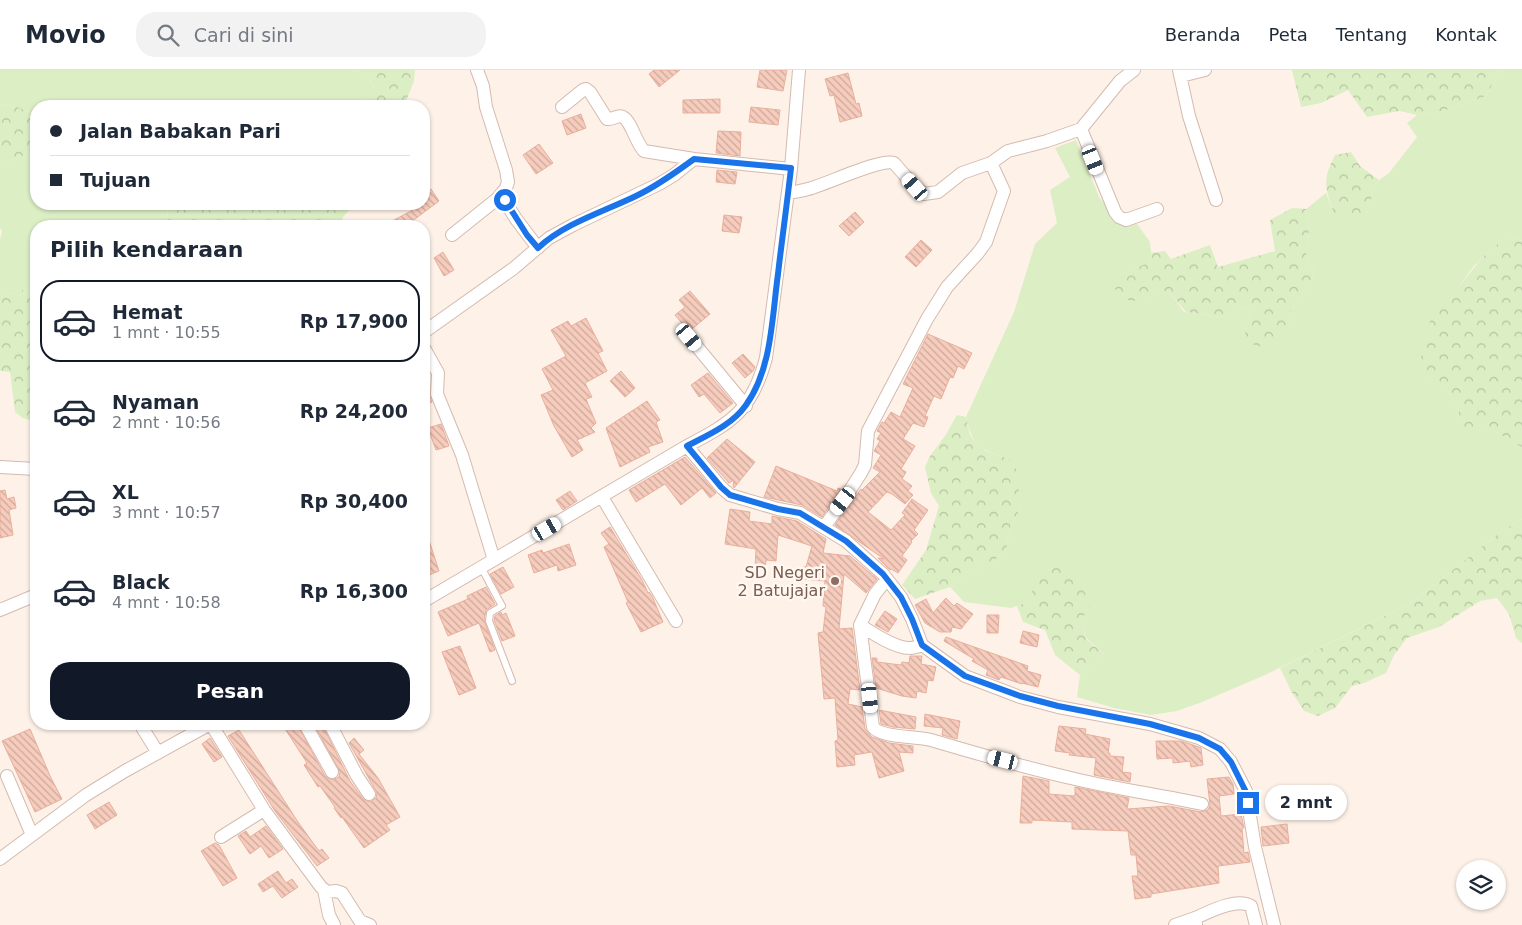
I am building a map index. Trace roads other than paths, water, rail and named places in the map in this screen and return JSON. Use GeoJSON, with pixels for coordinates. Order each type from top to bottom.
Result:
{"type":"FeatureCollection","features":[{"type":"Feature","properties":{"kind":"street"},"geometry":{"type":"LineString","coordinates":[[452,235],[479,214],[506,188],[507,175],[486,107],[483,86],[477,70]]}},
{"type":"Feature","properties":{"kind":"street"},"geometry":{"type":"LineString","coordinates":[[430,598],[717,430],[746,406],[757,388],[766,358],[791,168],[799,70]]}},
{"type":"Feature","properties":{"kind":"street"},"geometry":{"type":"LineString","coordinates":[[788,193],[807,190],[872,165],[889,161],[894,163],[915,187],[924,194],[930,195],[938,192],[962,173],[991,163],[1013,149],[1047,141],[1081,129],[1120,81],[1134,70]]}},
{"type":"Feature","properties":{"kind":"street"},"geometry":{"type":"LineString","coordinates":[[1205,70],[1180,73],[1189,116],[1216,200]]}},
{"type":"Feature","properties":{"kind":"street"},"geometry":{"type":"LineString","coordinates":[[562,106],[586,89],[607,118],[611,119],[620,116],[628,122],[635,138],[644,151],[694,159],[791,168]]}},
{"type":"Feature","properties":{"kind":"street"},"geometry":{"type":"LineString","coordinates":[[1081,129],[1115,212],[1119,217],[1126,220],[1157,209]]}},
{"type":"Feature","properties":{"kind":"street"},"geometry":{"type":"LineString","coordinates":[[430,328],[514,268],[549,238],[659,184],[694,159]]}},
{"type":"Feature","properties":{"kind":"street"},"geometry":{"type":"LineString","coordinates":[[824,527],[865,465],[868,431],[927,319],[947,287],[986,242],[1004,191],[991,163]]}},
{"type":"Feature","properties":{"kind":"street"},"geometry":{"type":"LineString","coordinates":[[500,194],[538,248]]}},
{"type":"Feature","properties":{"kind":"street"},"geometry":{"type":"LineString","coordinates":[[689,337],[746,406]]}},
{"type":"Feature","properties":{"kind":"street"},"geometry":{"type":"LineString","coordinates":[[430,359],[438,373],[437,394],[462,455],[494,560]]}},
{"type":"Feature","properties":{"kind":"street"},"geometry":{"type":"LineString","coordinates":[[687,446],[730,495],[778,509],[800,513],[846,541],[887,579],[901,597],[922,645],[965,676],[1020,696],[1058,706],[1150,724],[1199,738],[1220,749],[1231,762],[1246,792],[1256,847],[1274,925]]}},
{"type":"Feature","properties":{"kind":"street"},"geometry":{"type":"LineString","coordinates":[[0,467],[30,469]]}},
{"type":"Feature","properties":{"kind":"street"},"geometry":{"type":"LineString","coordinates":[[602,498],[676,621]]}},
{"type":"Feature","properties":{"kind":"street"},"geometry":{"type":"LineString","coordinates":[[887,579],[875,594],[860,625],[873,726],[876,730],[885,734],[922,738],[1076,779],[1202,804]]}},
{"type":"Feature","properties":{"kind":"street"},"geometry":{"type":"LineString","coordinates":[[0,610],[30,598]]}},
{"type":"Feature","properties":{"kind":"street"},"geometry":{"type":"LineString","coordinates":[[860,625],[881,638],[898,645],[910,648],[922,645]]}},
{"type":"Feature","properties":{"kind":"street"},"geometry":{"type":"LineString","coordinates":[[144,730],[158,753]]}},
{"type":"Feature","properties":{"kind":"street"},"geometry":{"type":"LineString","coordinates":[[0,859],[125,770],[199,730]]}},
{"type":"Feature","properties":{"kind":"street"},"geometry":{"type":"LineString","coordinates":[[214,730],[264,810],[324,890],[329,915],[334,925]]}},
{"type":"Feature","properties":{"kind":"street"},"geometry":{"type":"LineString","coordinates":[[308,730],[332,772]]}},
{"type":"Feature","properties":{"kind":"street"},"geometry":{"type":"LineString","coordinates":[[333,730],[357,776],[369,794]]}},
{"type":"Feature","properties":{"kind":"street"},"geometry":{"type":"LineString","coordinates":[[7,776],[32,835]]}},
{"type":"Feature","properties":{"kind":"street"},"geometry":{"type":"LineString","coordinates":[[222,837],[264,810]]}},
{"type":"Feature","properties":{"kind":"street"},"geometry":{"type":"LineString","coordinates":[[324,890],[342,893],[360,921],[370,925]]}},
{"type":"Feature","properties":{"kind":"street"},"geometry":{"type":"LineString","coordinates":[[1175,925],[1196,921],[1233,904],[1246,902],[1251,906],[1256,925]]}},
{"type":"Feature","properties":{"kind":"lane"},"geometry":{"type":"LineString","coordinates":[[481,568],[502,606],[490,612],[489,621],[512,681]]}},
{"type":"Feature","properties":{"kind":"place","name":"SD Negeri 2 Batujajar"},"geometry":{"type":"Point","coordinates":[835,581]}}]}
